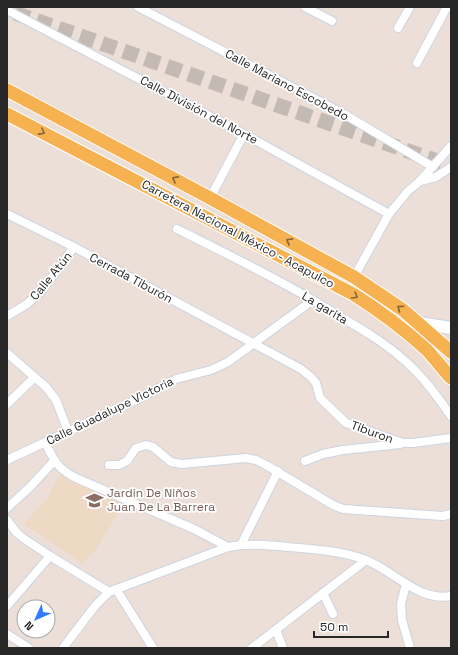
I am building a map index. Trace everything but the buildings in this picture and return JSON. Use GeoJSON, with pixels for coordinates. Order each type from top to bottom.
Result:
{"type":"FeatureCollection","features":[{"type":"Feature","properties":{"kind":"main road","name":"Carretera Nacional México - Acapulco"},"geometry":{"type":"LineString","coordinates":[[7,90],[210,198],[354,277],[386,298],[419,323],[451,352]]}},
{"type":"Feature","properties":{"kind":"main road","name":"Carretera Nacional México - Acapulco"},"geometry":{"type":"LineString","coordinates":[[7,114],[353,294],[404,330],[428,352],[451,378]]}},
{"type":"Feature","properties":{"kind":"main road"},"geometry":{"type":"LineString","coordinates":[[419,323],[451,328]]}},
{"type":"Feature","properties":{"kind":"street","name":"Calle Mariano Escobedo"},"geometry":{"type":"LineString","coordinates":[[138,7],[344,114],[433,167]]}},
{"type":"Feature","properties":{"kind":"street"},"geometry":{"type":"LineString","coordinates":[[305,7],[332,21]]}},
{"type":"Feature","properties":{"kind":"street"},"geometry":{"type":"LineString","coordinates":[[398,28],[410,7]]}},
{"type":"Feature","properties":{"kind":"street"},"geometry":{"type":"LineString","coordinates":[[417,63],[448,7]]}},
{"type":"Feature","properties":{"kind":"street","name":"Calle División del Norte"},"geometry":{"type":"LineString","coordinates":[[7,10],[94,54],[244,134],[389,214]]}},
{"type":"Feature","properties":{"kind":"street"},"geometry":{"type":"LineString","coordinates":[[210,198],[244,134]]}},
{"type":"Feature","properties":{"kind":"street"},"geometry":{"type":"LineString","coordinates":[[354,277],[389,214],[408,191],[420,181],[451,146]]}},
{"type":"Feature","properties":{"kind":"street"},"geometry":{"type":"LineString","coordinates":[[420,181],[436,177],[451,167]]}},
{"type":"Feature","properties":{"kind":"street","name":"Cerrada Tiburón"},"geometry":{"type":"LineString","coordinates":[[8,218],[74,247],[254,343]]}},
{"type":"Feature","properties":{"kind":"street","name":"La garita"},"geometry":{"type":"LineString","coordinates":[[177,229],[313,300],[368,333],[404,360],[424,380],[451,416]]}},
{"type":"Feature","properties":{"kind":"street","name":"Calle Atún"},"geometry":{"type":"LineString","coordinates":[[7,316],[27,304],[43,289],[74,247]]}},
{"type":"Feature","properties":{"kind":"street","name":"Calle Guadalupe Victoria"},"geometry":{"type":"LineString","coordinates":[[7,460],[138,399],[176,379],[211,370],[228,362],[313,300]]}},
{"type":"Feature","properties":{"kind":"street","name":"Tiburon"},"geometry":{"type":"LineString","coordinates":[[254,343],[301,369],[311,377],[316,383],[320,398],[346,423],[403,444],[451,438]]}},
{"type":"Feature","properties":{"kind":"street"},"geometry":{"type":"LineString","coordinates":[[7,353],[46,387],[56,400],[68,431]]}},
{"type":"Feature","properties":{"kind":"street"},"geometry":{"type":"LineString","coordinates":[[7,404],[34,378]]}},
{"type":"Feature","properties":{"kind":"street"},"geometry":{"type":"LineString","coordinates":[[45,442],[54,461],[64,471],[76,478],[194,529],[228,547]]}},
{"type":"Feature","properties":{"kind":"street"},"geometry":{"type":"LineString","coordinates":[[305,461],[324,454],[343,450],[403,444]]}},
{"type":"Feature","properties":{"kind":"street"},"geometry":{"type":"LineString","coordinates":[[109,465],[119,465],[127,462],[136,448],[146,445],[152,447],[171,462],[181,464],[246,458],[256,460],[333,505],[343,508],[443,516],[451,514]]}},
{"type":"Feature","properties":{"kind":"street"},"geometry":{"type":"LineString","coordinates":[[7,508],[30,487],[54,461]]}},
{"type":"Feature","properties":{"kind":"street"},"geometry":{"type":"LineString","coordinates":[[241,544],[278,472]]}},
{"type":"Feature","properties":{"kind":"street"},"geometry":{"type":"LineString","coordinates":[[7,520],[17,533],[50,556],[113,590],[152,648]]}},
{"type":"Feature","properties":{"kind":"street"},"geometry":{"type":"LineString","coordinates":[[65,647],[95,606],[113,590],[228,547],[241,544],[315,549],[340,553],[366,560],[426,594],[442,598],[451,596]]}},
{"type":"Feature","properties":{"kind":"street"},"geometry":{"type":"LineString","coordinates":[[7,606],[50,556]]}},
{"type":"Feature","properties":{"kind":"street"},"geometry":{"type":"LineString","coordinates":[[252,648],[366,560]]}},
{"type":"Feature","properties":{"kind":"street"},"geometry":{"type":"LineString","coordinates":[[406,584],[401,604],[402,620],[410,648]]}},
{"type":"Feature","properties":{"kind":"street"},"geometry":{"type":"LineString","coordinates":[[323,593],[332,614]]}},
{"type":"Feature","properties":{"kind":"street"},"geometry":{"type":"LineString","coordinates":[[276,630],[283,648]]}},
{"type":"Feature","properties":{"kind":"street"},"geometry":{"type":"LineString","coordinates":[[7,634],[30,648]]}},
{"type":"Feature","properties":{"kind":"shaded area"},"geometry":{"type":"Polygon","coordinates":[[[62,474],[125,502],[96,549],[83,564],[24,524],[48,497],[54,484],[62,474]]]}},
{"type":"Feature","properties":{"kind":"tunnel"},"geometry":{"type":"LineString","coordinates":[[15,13],[451,166]]}},
{"type":"Feature","properties":{"kind":"place","name":"Jardin De Niños Juan De La Barrera"},"geometry":{"type":"Point","coordinates":[94,500]}}]}
